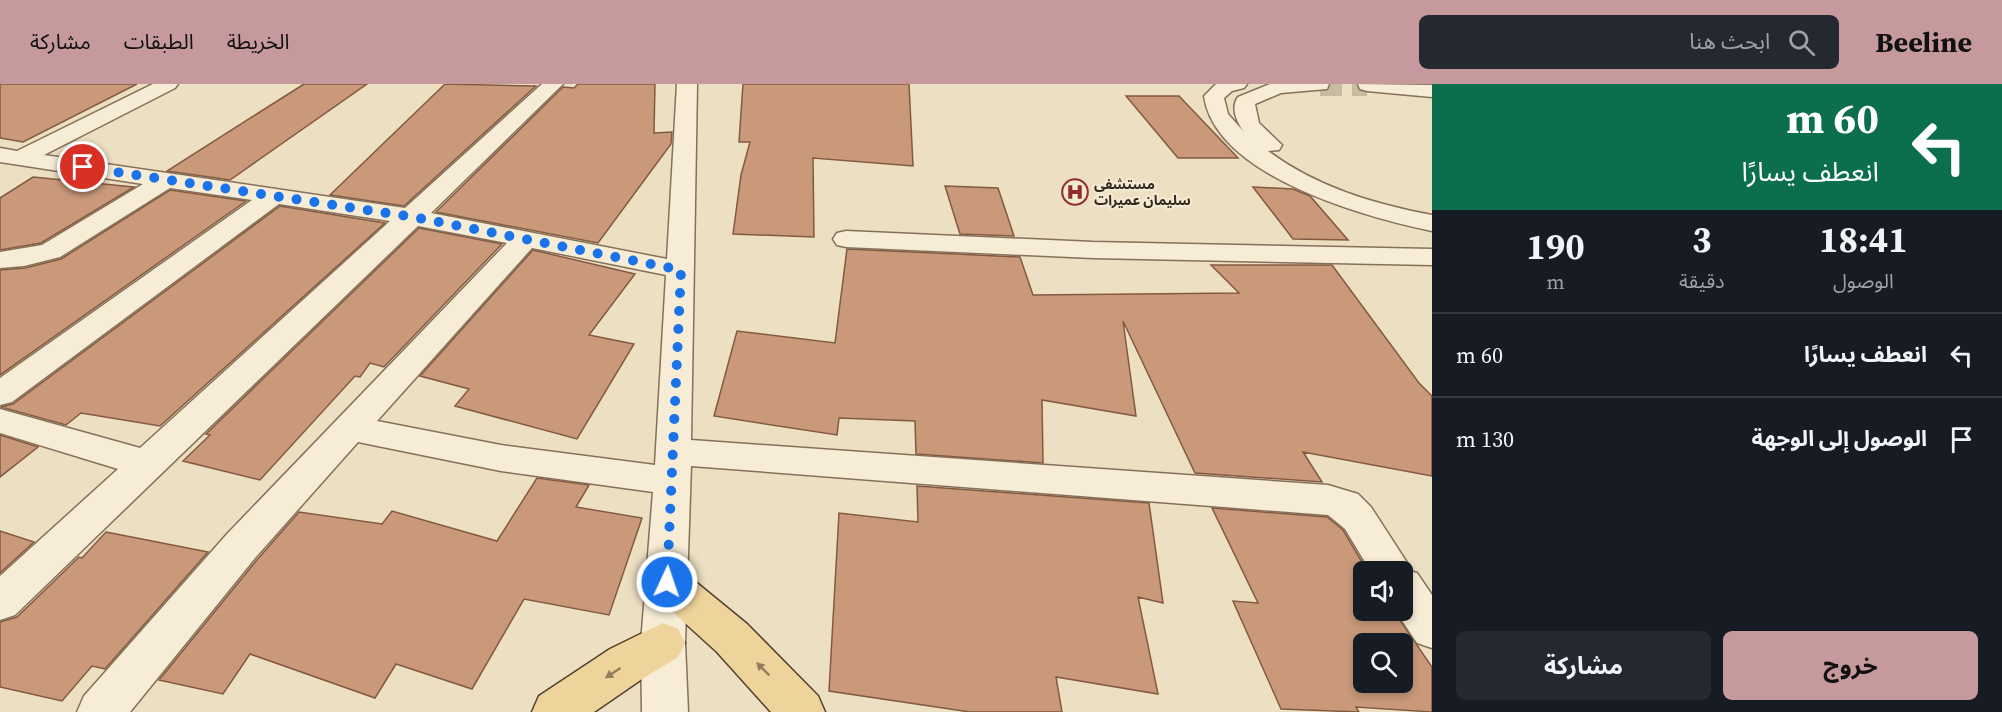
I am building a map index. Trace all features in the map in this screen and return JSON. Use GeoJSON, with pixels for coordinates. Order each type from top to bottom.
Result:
{"type":"FeatureCollection","features":[{"type":"Feature","properties":{"kind":"main road"},"geometry":{"type":"LineString","coordinates":[[667,582],[732,638],[802,712]]}},
{"type":"Feature","properties":{"kind":"main road"},"geometry":{"type":"LineString","coordinates":[[555,712],[626,664],[663,643]]}},
{"type":"Feature","properties":{"kind":"street"},"geometry":{"type":"LineString","coordinates":[[7,160],[168,84]]}},
{"type":"Feature","properties":{"kind":"street"},"geometry":{"type":"LineString","coordinates":[[0,602],[553,84]]}},
{"type":"Feature","properties":{"kind":"street"},"geometry":{"type":"LineString","coordinates":[[665,712],[663,643],[673,466],[687,84]]}},
{"type":"Feature","properties":{"kind":"street"},"geometry":{"type":"LineString","coordinates":[[1237,84],[1226,86],[1214,96],[1218,114],[1232,133],[1254,152],[1288,174],[1325,193],[1379,211],[1432,223]]}},
{"type":"Feature","properties":{"kind":"street"},"geometry":{"type":"LineString","coordinates":[[1320,85],[1288,85],[1262,91],[1245,101],[1244,115],[1251,128],[1287,159],[1323,184],[1379,211]]}},
{"type":"Feature","properties":{"kind":"street"},"geometry":{"type":"LineString","coordinates":[[1367,85],[1432,91]]}},
{"type":"Feature","properties":{"kind":"street"},"geometry":{"type":"LineString","coordinates":[[7,160],[166,180],[413,217],[681,270]]}},
{"type":"Feature","properties":{"kind":"street"},"geometry":{"type":"LineString","coordinates":[[0,260],[24,258],[51,251],[166,180]]}},
{"type":"Feature","properties":{"kind":"street"},"geometry":{"type":"LineString","coordinates":[[0,394],[274,196]]}},
{"type":"Feature","properties":{"kind":"street"},"geometry":{"type":"LineString","coordinates":[[100,712],[241,546],[527,238]]}},
{"type":"Feature","properties":{"kind":"street"},"geometry":{"type":"LineString","coordinates":[[846,239],[1115,251],[1432,257]]}},
{"type":"Feature","properties":{"kind":"street"},"geometry":{"type":"LineString","coordinates":[[0,421],[147,464]]}},
{"type":"Feature","properties":{"kind":"street"},"geometry":{"type":"LineString","coordinates":[[351,428],[501,458],[1328,500],[1345,505],[1358,518],[1386,561]]}},
{"type":"Feature","properties":{"kind":"street"},"geometry":{"type":"LineString","coordinates":[[1413,602],[1432,629]]}},
{"type":"Feature","properties":{"kind":"building"},"geometry":{"type":"Polygon","coordinates":[[[0,84],[137,84],[23,142],[0,138],[0,84]]]}},
{"type":"Feature","properties":{"kind":"building"},"geometry":{"type":"Polygon","coordinates":[[[304,84],[367,84],[230,180],[167,171],[304,84]]]}},
{"type":"Feature","properties":{"kind":"building"},"geometry":{"type":"Polygon","coordinates":[[[445,84],[536,86],[404,206],[330,195],[445,84]]]}},
{"type":"Feature","properties":{"kind":"building"},"geometry":{"type":"Polygon","coordinates":[[[578,84],[655,84],[654,133],[672,132],[671,144],[598,243],[436,212],[563,87],[574,88],[578,84]]]}},
{"type":"Feature","properties":{"kind":"building"},"geometry":{"type":"Polygon","coordinates":[[[743,84],[909,84],[913,166],[813,158],[814,237],[733,234],[741,175],[750,142],[739,142],[743,84]]]}},
{"type":"Feature","properties":{"kind":"building"},"geometry":{"type":"Polygon","coordinates":[[[1126,96],[1179,96],[1238,158],[1178,158],[1126,96]]]}},
{"type":"Feature","properties":{"kind":"building"},"geometry":{"type":"Polygon","coordinates":[[[33,177],[134,187],[41,243],[0,250],[0,198],[33,177]]]}},
{"type":"Feature","properties":{"kind":"building"},"geometry":{"type":"Polygon","coordinates":[[[945,186],[998,188],[1014,236],[960,234],[945,186]]]}},
{"type":"Feature","properties":{"kind":"building"},"geometry":{"type":"Polygon","coordinates":[[[1253,187],[1293,189],[1310,196],[1348,240],[1293,239],[1253,187]]]}},
{"type":"Feature","properties":{"kind":"building"},"geometry":{"type":"Polygon","coordinates":[[[170,190],[246,201],[0,375],[0,270],[25,268],[61,259],[170,190]]]}},
{"type":"Feature","properties":{"kind":"building"},"geometry":{"type":"Polygon","coordinates":[[[280,206],[385,223],[160,426],[81,413],[66,425],[1,407],[13,404],[280,206]]]}},
{"type":"Feature","properties":{"kind":"building"},"geometry":{"type":"Polygon","coordinates":[[[419,228],[502,244],[384,367],[370,363],[360,377],[355,376],[260,480],[183,461],[210,435],[206,434],[419,228]]]}},
{"type":"Feature","properties":{"kind":"building"},"geometry":{"type":"Polygon","coordinates":[[[847,249],[1020,257],[1033,295],[1239,293],[1211,265],[1332,265],[1419,383],[1432,396],[1432,476],[1303,452],[1322,482],[1195,473],[1123,321],[1136,416],[1042,400],[1043,463],[916,454],[915,421],[839,418],[837,435],[714,416],[737,331],[835,343],[847,249]]]}},
{"type":"Feature","properties":{"kind":"building"},"geometry":{"type":"Polygon","coordinates":[[[533,250],[635,274],[589,335],[634,344],[577,439],[455,406],[469,389],[420,376],[533,250]]]}},
{"type":"Feature","properties":{"kind":"building"},"geometry":{"type":"Polygon","coordinates":[[[0,435],[38,447],[0,477],[0,435]]]}},
{"type":"Feature","properties":{"kind":"building"},"geometry":{"type":"Polygon","coordinates":[[[537,478],[589,485],[576,507],[642,518],[609,615],[524,599],[472,689],[396,664],[375,698],[250,654],[223,694],[159,680],[299,512],[382,524],[392,511],[497,541],[537,478]]]}},
{"type":"Feature","properties":{"kind":"building"},"geometry":{"type":"Polygon","coordinates":[[[917,486],[1149,503],[1163,603],[1138,597],[1158,694],[1056,677],[1062,712],[970,712],[829,691],[839,513],[918,522],[917,486]]]}},
{"type":"Feature","properties":{"kind":"building"},"geometry":{"type":"Polygon","coordinates":[[[1212,508],[1327,517],[1343,530],[1361,561],[1353,561],[1353,621],[1401,621],[1409,633],[1353,633],[1353,693],[1413,693],[1413,639],[1432,667],[1432,712],[1356,707],[1359,712],[1281,709],[1233,601],[1258,603],[1212,508]]]}},
{"type":"Feature","properties":{"kind":"building"},"geometry":{"type":"Polygon","coordinates":[[[0,531],[34,542],[0,573],[0,531]]]}},
{"type":"Feature","properties":{"kind":"building"},"geometry":{"type":"Polygon","coordinates":[[[106,532],[208,552],[105,669],[92,666],[62,701],[0,687],[0,622],[17,617],[79,557],[82,558],[106,532]]]}},
{"type":"Feature","properties":{"kind":"tunnel"},"geometry":{"type":"LineString","coordinates":[[1320,85],[1367,85]]}},
{"type":"Feature","properties":{"kind":"place","name":"مستشفى سليمان عميرات"},"geometry":{"type":"Point","coordinates":[1075,192]}},
{"type":"Feature","properties":{"kind":"route"},"geometry":{"type":"LineString","coordinates":[[83,167],[413,217],[681,270],[667,582]]}}]}
